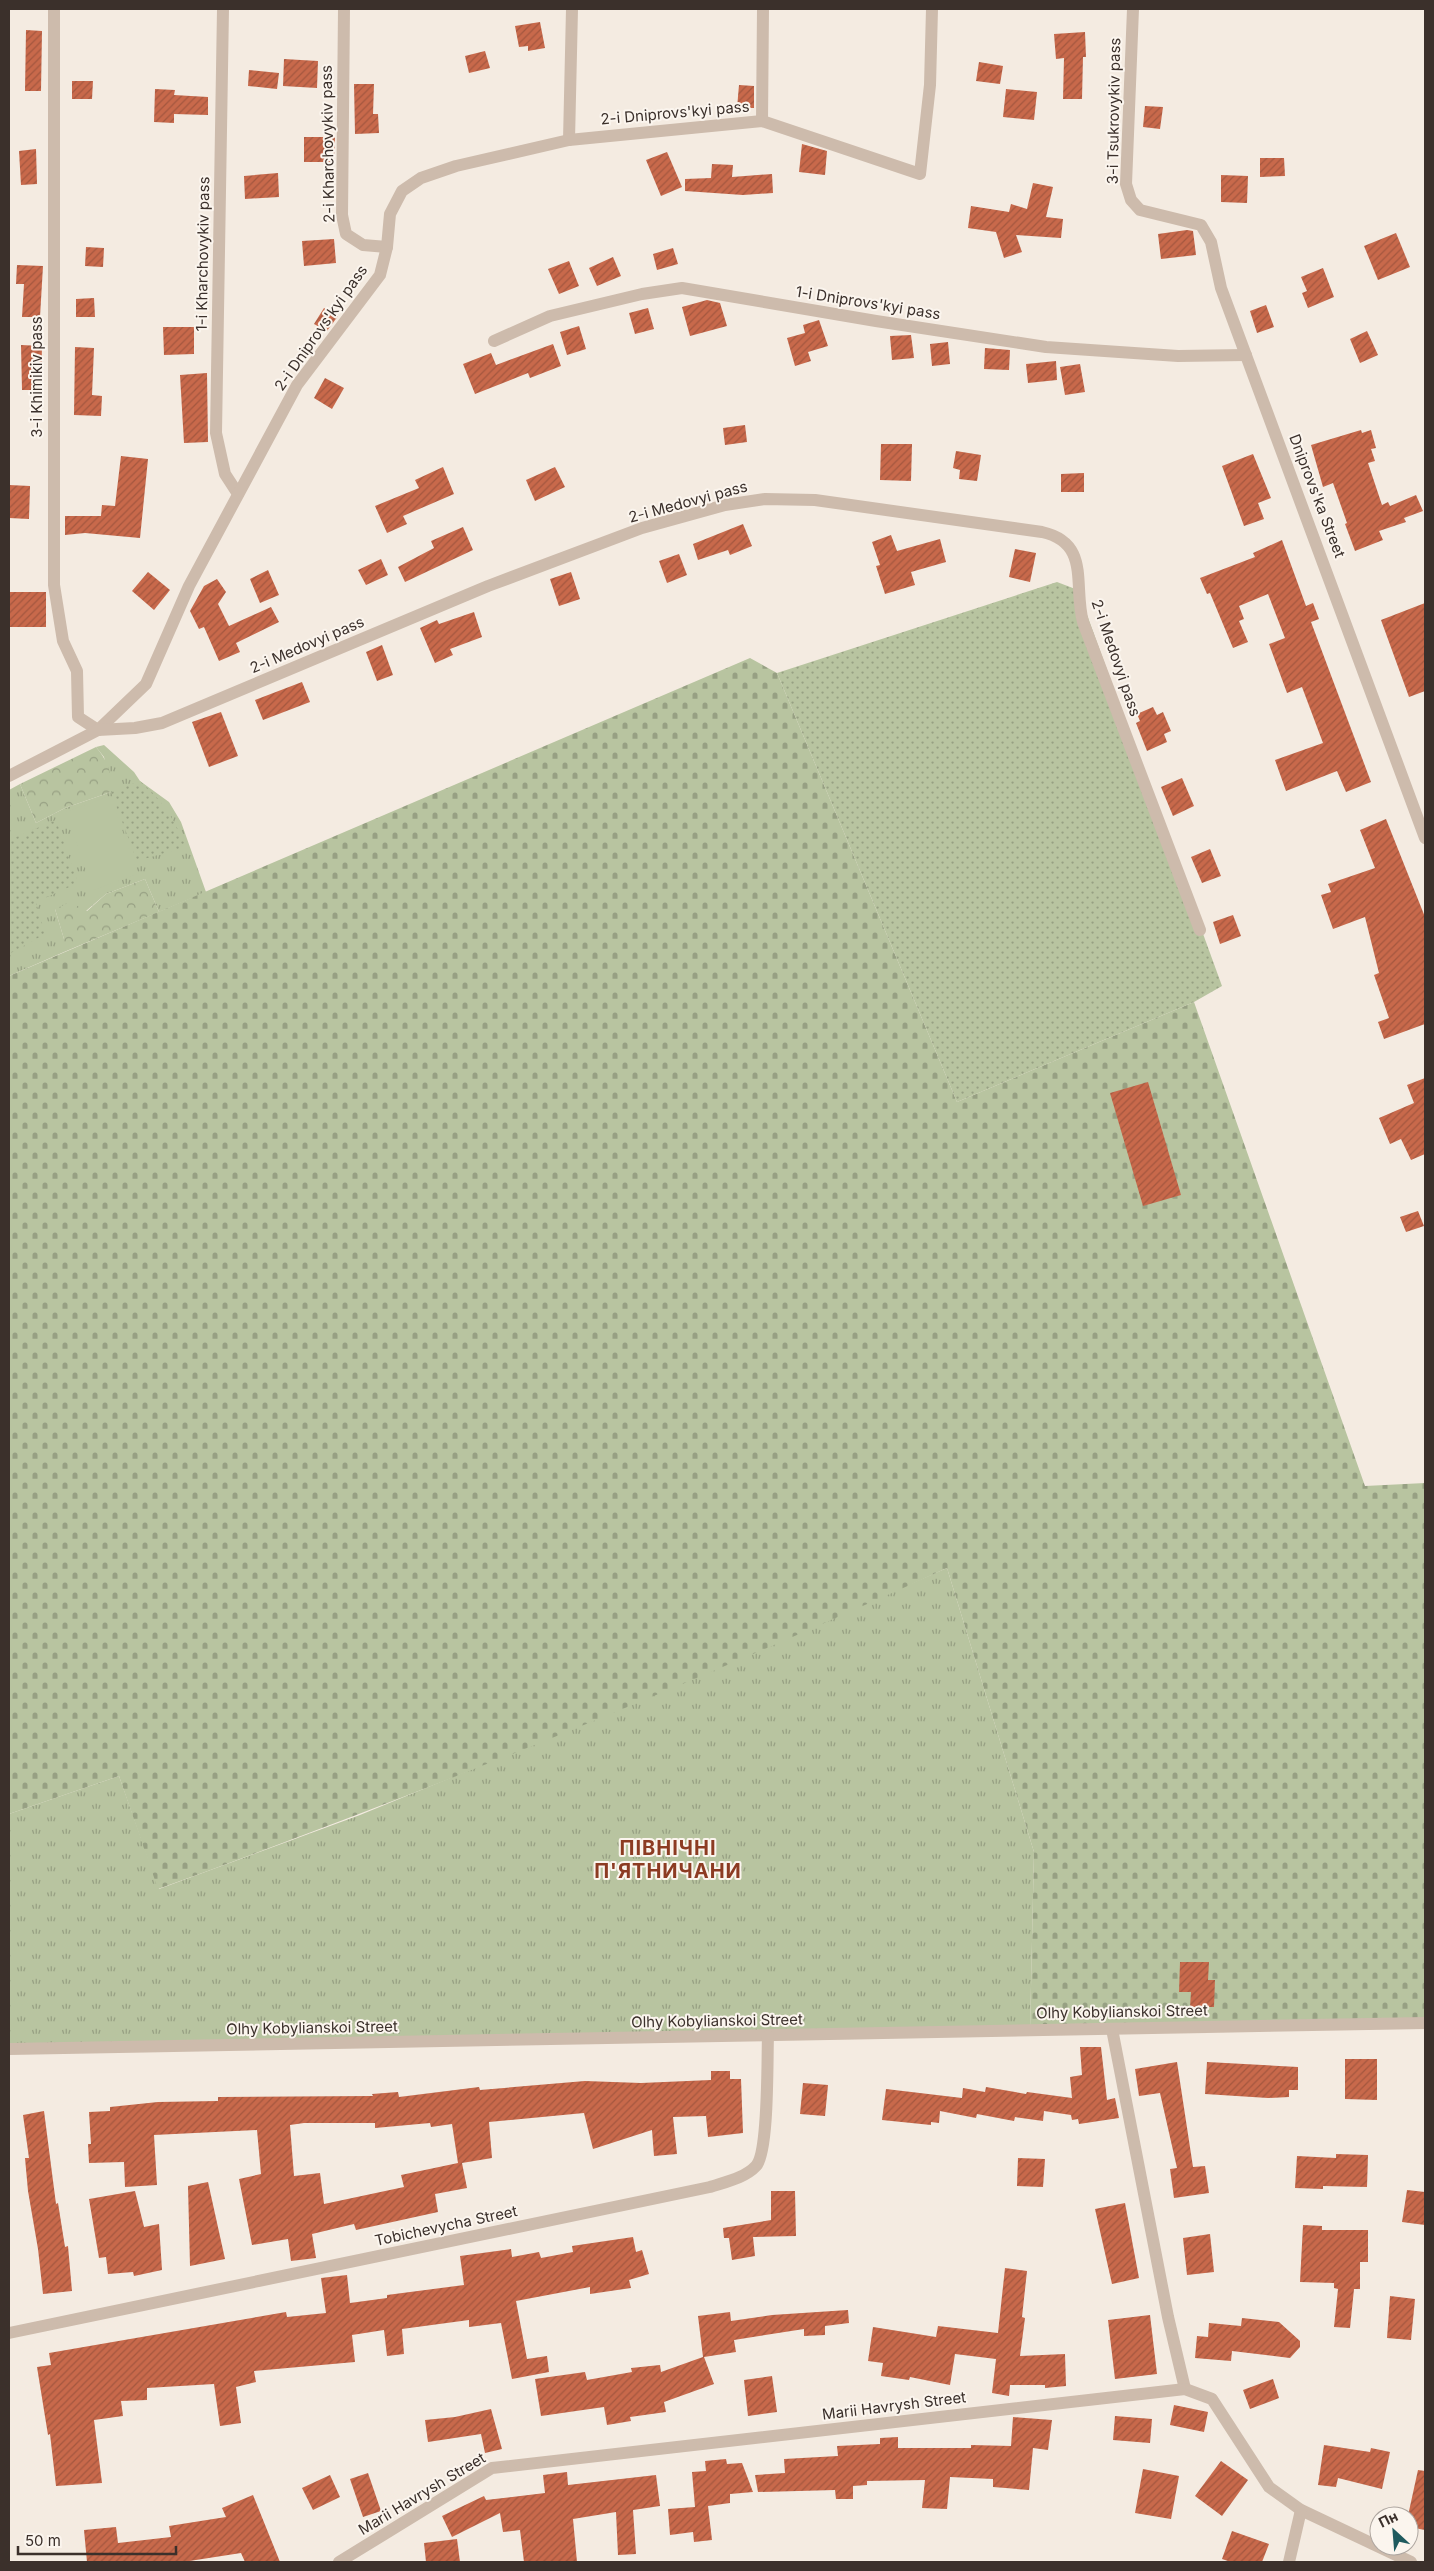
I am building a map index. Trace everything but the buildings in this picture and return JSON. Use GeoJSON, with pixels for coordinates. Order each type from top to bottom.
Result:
{"type":"FeatureCollection","features":[{"type":"Feature","properties":{"kind":"street","name":"3-i Khimikiv pass"},"geometry":{"type":"LineString","coordinates":[[54,9],[54,585],[63,641],[77,671],[78,717],[98,730]]}},
{"type":"Feature","properties":{"kind":"street","name":"1-i Kharchovykiv pass"},"geometry":{"type":"LineString","coordinates":[[223,9],[216,433],[225,474],[238,494]]}},
{"type":"Feature","properties":{"kind":"street","name":"2-i Kharchovykiv pass"},"geometry":{"type":"LineString","coordinates":[[344,9],[342,215],[346,234],[363,245],[387,247]]}},
{"type":"Feature","properties":{"kind":"street"},"geometry":{"type":"LineString","coordinates":[[569,140],[572,9]]}},
{"type":"Feature","properties":{"kind":"street"},"geometry":{"type":"LineString","coordinates":[[762,121],[763,9]]}},
{"type":"Feature","properties":{"kind":"street","name":"2-i Dniprovs'kyi pass"},"geometry":{"type":"LineString","coordinates":[[98,730],[146,684],[189,586],[296,385],[380,275],[387,247],[390,214],[402,191],[421,178],[456,166],[569,140],[762,121],[920,174],[930,85],[932,9]]}},
{"type":"Feature","properties":{"kind":"street","name":"3-i Tsukrovykiv pass"},"geometry":{"type":"LineString","coordinates":[[1133,9],[1126,184],[1131,200],[1140,210]]}},
{"type":"Feature","properties":{"kind":"street","name":"Dniprovs'ka Street"},"geometry":{"type":"LineString","coordinates":[[1140,210],[1202,225],[1211,242],[1221,288],[1425,838]]}},
{"type":"Feature","properties":{"kind":"street","name":"1-i Dniprovs'kyi pass"},"geometry":{"type":"LineString","coordinates":[[494,341],[550,316],[642,294],[682,288],[876,321],[1046,346],[1178,356],[1246,355]]}},
{"type":"Feature","properties":{"kind":"street","name":"2-i Medovyi pass"},"geometry":{"type":"LineString","coordinates":[[9,776],[98,730],[162,723],[488,586],[642,528],[725,505],[765,499],[815,500],[1042,532],[1056,535],[1064,541],[1077,560],[1079,607],[1083,622],[1200,930]]}},
{"type":"Feature","properties":{"kind":"street","name":"Olhy Kobylianskoi Street"},"geometry":{"type":"LineString","coordinates":[[9,2049],[1425,2023]]}},
{"type":"Feature","properties":{"kind":"street"},"geometry":{"type":"LineString","coordinates":[[1112,2029],[1168,2318],[1186,2389]]}},
{"type":"Feature","properties":{"kind":"street","name":"Tobichevycha Street"},"geometry":{"type":"LineString","coordinates":[[9,2333],[710,2187],[737,2178],[756,2166],[763,2146],[768,2036]]}},
{"type":"Feature","properties":{"kind":"street","name":"Marii Havrysh Street"},"geometry":{"type":"LineString","coordinates":[[339,2562],[492,2468],[1186,2389],[1212,2399],[1269,2487],[1301,2510],[1411,2562]]}},
{"type":"Feature","properties":{"kind":"street"},"geometry":{"type":"LineString","coordinates":[[1289,2562],[1301,2510]]}},
{"type":"Feature","properties":{"kind":"green space"},"geometry":{"type":"Polygon","coordinates":[[[1057,582],[1078,590],[1222,986],[1194,1002],[957,1102],[777,673],[1057,582]]]}},
{"type":"Feature","properties":{"kind":"green space"},"geometry":{"type":"Polygon","coordinates":[[[750,658],[777,673],[957,1102],[1194,1002],[1365,1486],[1425,1483],[1425,2023],[1030,2031],[1034,1852],[947,1568],[850,1612],[556,1736],[358,1815],[158,1889],[119,1776],[9,1814],[9,976],[750,658]]]}},
{"type":"Feature","properties":{"kind":"green space"},"geometry":{"type":"Polygon","coordinates":[[[104,745],[134,772],[140,781],[169,802],[181,822],[206,892],[159,912],[145,879],[106,894],[86,911],[55,909],[64,939],[64,952],[9,976],[9,790],[20,784],[36,823],[65,808],[111,792],[104,757],[96,747],[104,745]]]}},
{"type":"Feature","properties":{"kind":"green space"},"geometry":{"type":"Polygon","coordinates":[[[96,747],[104,757],[108,768],[111,779],[111,792],[65,808],[36,823],[20,784],[96,747]]]}},
{"type":"Feature","properties":{"kind":"green space"},"geometry":{"type":"Polygon","coordinates":[[[140,781],[167,811],[186,847],[137,861],[111,792],[140,781]]]}},
{"type":"Feature","properties":{"kind":"green space"},"geometry":{"type":"Polygon","coordinates":[[[110,796],[138,874],[93,890],[65,812],[110,796]]]}},
{"type":"Feature","properties":{"kind":"green space"},"geometry":{"type":"Polygon","coordinates":[[[56,820],[78,883],[36,902],[45,934],[9,954],[9,840],[56,820]]]}},
{"type":"Feature","properties":{"kind":"green space"},"geometry":{"type":"Polygon","coordinates":[[[145,879],[159,912],[64,952],[64,939],[55,909],[70,902],[87,911],[106,894],[145,879]]]}},
{"type":"Feature","properties":{"kind":"green space"},"geometry":{"type":"Polygon","coordinates":[[[947,1568],[1034,1852],[1030,2031],[9,2049],[9,1814],[119,1776],[159,1889],[360,1815],[699,1676],[947,1568]]]}},
{"type":"Feature","properties":{"kind":"district","name":"ПІВНІЧНІ П'ЯТНИЧАНИ"},"geometry":{"type":"Point","coordinates":[668,1860]}}]}
